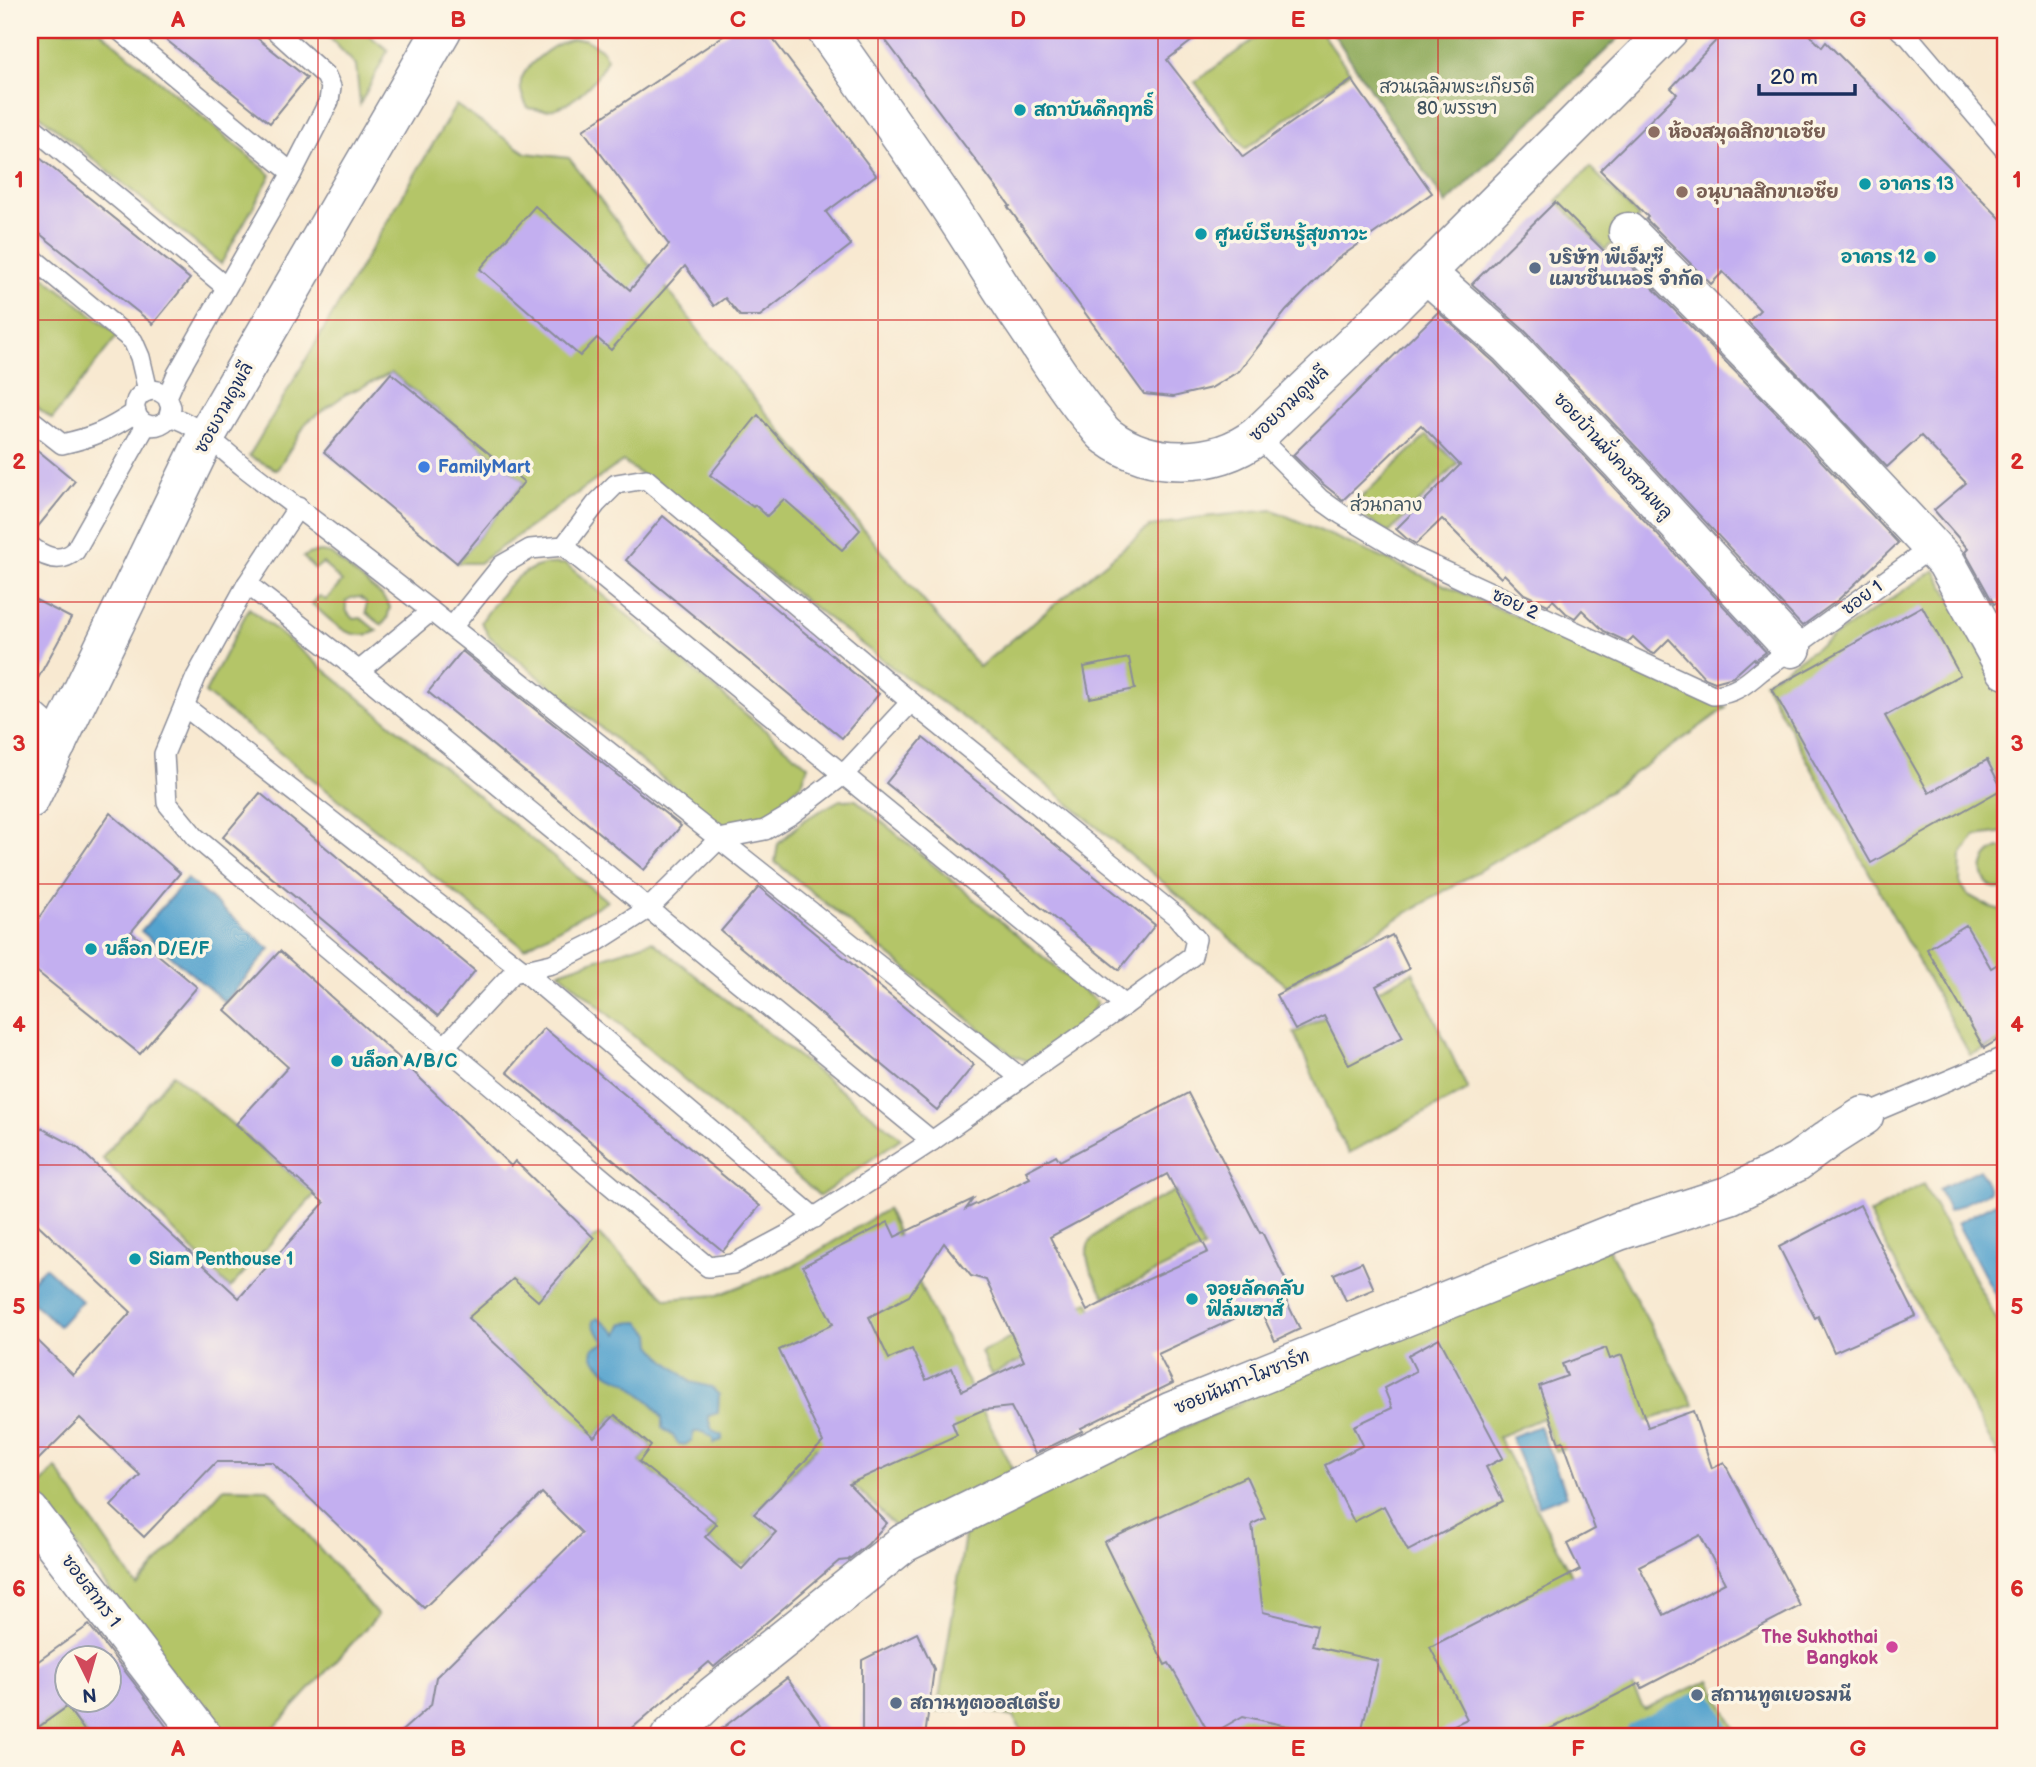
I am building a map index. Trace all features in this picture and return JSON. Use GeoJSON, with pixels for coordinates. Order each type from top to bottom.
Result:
{"type":"FeatureCollection","features":[{"type":"Feature","properties":{"kind":"street","name":"ซอยงามดูพลี"},"geometry":{"type":"LineString","coordinates":[[30,799],[44,732],[206,436],[442,30]]}},
{"type":"Feature","properties":{"kind":"street","name":"ซอยงามดูพลี"},"geometry":{"type":"LineString","coordinates":[[826,30],[943,197],[1080,404],[1106,436],[1132,451],[1150,456],[1201,460],[1243,446],[1257,436],[1426,273],[1669,30]]}},
{"type":"Feature","properties":{"kind":"street"},"geometry":{"type":"LineString","coordinates":[[1628,232],[1798,404],[1939,554],[2006,670]]}},
{"type":"Feature","properties":{"kind":"street","name":"ซอยบ้านมั่งคงสวนพลู"},"geometry":{"type":"LineString","coordinates":[[1426,273],[1509,346],[1792,648]]}},
{"type":"Feature","properties":{"kind":"street","name":"ซอยนันทา-โมซาร์ท"},"geometry":{"type":"LineString","coordinates":[[670,1737],[715,1695],[904,1543],[1185,1406],[1619,1231],[1730,1195],[1797,1162],[1864,1116]]}},
{"type":"Feature","properties":{"kind":"street","name":"ซอยสาทร 1"},"geometry":{"type":"LineString","coordinates":[[30,1512],[202,1737]]}},
{"type":"Feature","properties":{"kind":"lane"},"geometry":{"type":"LineString","coordinates":[[118,30],[292,173]]}},
{"type":"Feature","properties":{"kind":"lane"},"geometry":{"type":"LineString","coordinates":[[30,419],[62,443],[88,439],[141,419],[158,426],[163,423],[168,406],[226,287],[292,173],[329,101],[331,87],[326,76],[275,30]]}},
{"type":"Feature","properties":{"kind":"lane"},"geometry":{"type":"LineString","coordinates":[[1909,32],[2006,151]]}},
{"type":"Feature","properties":{"kind":"lane"},"geometry":{"type":"LineString","coordinates":[[30,125],[226,287]]}},
{"type":"Feature","properties":{"kind":"lane"},"geometry":{"type":"LineString","coordinates":[[30,256],[133,341],[140,357],[148,391]]}},
{"type":"Feature","properties":{"kind":"lane"},"geometry":{"type":"LineString","coordinates":[[30,546],[45,557],[69,556],[75,551],[141,419],[137,401],[148,391],[156,391],[168,406],[186,421],[452,627],[1021,1078]]}},
{"type":"Feature","properties":{"kind":"lane","name":"ซอย 2"},"geometry":{"type":"LineString","coordinates":[[1257,436],[1320,499],[1412,556],[1713,695],[1727,694],[1742,687],[1792,648]]}},
{"type":"Feature","properties":{"kind":"lane"},"geometry":{"type":"LineString","coordinates":[[298,507],[247,584],[196,677],[164,754],[167,803],[194,837],[708,1267],[733,1264],[787,1235],[932,1141],[1192,956],[1196,939],[1176,916],[911,702],[646,479],[616,484],[596,504],[564,546]]}},
{"type":"Feature","properties":{"kind":"lane"},"geometry":{"type":"LineString","coordinates":[[452,627],[502,565],[530,549],[564,546],[1125,1005]]}},
{"type":"Feature","properties":{"kind":"lane","name":"ซอย 1"},"geometry":{"type":"LineString","coordinates":[[1792,648],[1939,554]]}},
{"type":"Feature","properties":{"kind":"lane"},"geometry":{"type":"LineString","coordinates":[[247,584],[359,671],[932,1141]]}},
{"type":"Feature","properties":{"kind":"lane"},"geometry":{"type":"LineString","coordinates":[[359,671],[431,611]]}},
{"type":"Feature","properties":{"kind":"lane"},"geometry":{"type":"LineString","coordinates":[[445,1046],[513,973],[552,964],[597,941],[648,909],[719,839],[765,830],[792,814],[843,775],[911,702]]}},
{"type":"Feature","properties":{"kind":"lane"},"geometry":{"type":"LineString","coordinates":[[184,706],[524,971],[814,1217]]}},
{"type":"Feature","properties":{"kind":"lane"},"geometry":{"type":"LineString","coordinates":[[1864,1116],[2006,1056]]}},
{"type":"Feature","properties":{"kind":"green space"},"geometry":{"type":"Polygon","coordinates":[[[30,30],[99,30],[271,175],[221,264],[30,107],[30,30]]]}},
{"type":"Feature","properties":{"kind":"green space"},"geometry":{"type":"Polygon","coordinates":[[[322,30],[362,30],[388,50],[360,104],[356,65],[322,30]]]}},
{"type":"Feature","properties":{"kind":"green space"},"geometry":{"type":"Polygon","coordinates":[[[1267,30],[1319,30],[1350,72],[1245,149],[1195,82],[1267,30]]]}},
{"type":"Feature","properties":{"kind":"green space","name":"สวนเฉลิมพระเกียรติ 80 พรรษา"},"geometry":{"type":"Polygon","coordinates":[[[1331,30],[1627,30],[1446,204],[1331,30]]]}},
{"type":"Feature","properties":{"kind":"green space"},"geometry":{"type":"Polygon","coordinates":[[[584,39],[601,49],[607,59],[590,85],[564,105],[545,110],[528,108],[521,85],[527,69],[561,43],[584,39]]]}},
{"type":"Feature","properties":{"kind":"green space"},"geometry":{"type":"Polygon","coordinates":[[[456,105],[526,153],[569,158],[711,347],[979,667],[1149,527],[1194,518],[1273,510],[1726,708],[1584,809],[1287,986],[981,730],[893,668],[623,461],[479,563],[457,563],[524,482],[392,373],[346,394],[307,422],[277,470],[249,456],[456,105]]]}},
{"type":"Feature","properties":{"kind":"green space"},"geometry":{"type":"Polygon","coordinates":[[[1590,167],[1639,217],[1605,250],[1557,201],[1590,167]]]}},
{"type":"Feature","properties":{"kind":"green space"},"geometry":{"type":"Polygon","coordinates":[[[30,266],[118,335],[52,419],[30,401],[30,266]]]}},
{"type":"Feature","properties":{"kind":"green space","name":"ส่วนกลาง"},"geometry":{"type":"Polygon","coordinates":[[[1427,435],[1458,463],[1389,533],[1350,508],[1427,435]]]}},
{"type":"Feature","properties":{"kind":"green space"},"geometry":{"type":"Polygon","coordinates":[[[321,552],[331,554],[382,596],[390,607],[387,619],[382,625],[366,613],[366,602],[360,597],[346,601],[346,609],[354,619],[361,618],[377,631],[367,635],[350,633],[312,604],[319,596],[326,600],[342,582],[323,563],[315,569],[303,557],[321,552]]]}},
{"type":"Feature","properties":{"kind":"green space"},"geometry":{"type":"Polygon","coordinates":[[[566,564],[808,766],[802,783],[771,813],[740,826],[717,823],[489,636],[481,622],[515,580],[533,568],[566,564]]]}},
{"type":"Feature","properties":{"kind":"green space"},"geometry":{"type":"Polygon","coordinates":[[[1935,570],[2006,698],[2006,832],[1975,836],[1961,856],[1960,883],[1968,895],[1990,907],[2006,911],[2006,1040],[1970,1055],[1764,682],[1935,570]]]}},
{"type":"Feature","properties":{"kind":"green space"},"geometry":{"type":"Polygon","coordinates":[[[249,608],[607,901],[524,948],[205,693],[249,608]]]}},
{"type":"Feature","properties":{"kind":"green space"},"geometry":{"type":"Polygon","coordinates":[[[840,800],[856,800],[1097,1002],[1089,1019],[1031,1063],[1011,1054],[775,862],[778,844],[804,820],[840,800]]]}},
{"type":"Feature","properties":{"kind":"green space"},"geometry":{"type":"Polygon","coordinates":[[[1999,848],[2006,848],[2006,889],[1990,885],[1983,873],[1986,859],[1999,848]]]}},
{"type":"Feature","properties":{"kind":"green space"},"geometry":{"type":"Polygon","coordinates":[[[652,941],[901,1138],[820,1196],[559,972],[652,941]]]}},
{"type":"Feature","properties":{"kind":"green space"},"geometry":{"type":"Polygon","coordinates":[[[1413,972],[1468,1090],[1349,1153],[1294,1033],[1413,972]]]}},
{"type":"Feature","properties":{"kind":"green space"},"geometry":{"type":"Polygon","coordinates":[[[173,1074],[315,1194],[230,1288],[102,1158],[173,1074]]]}},
{"type":"Feature","properties":{"kind":"green space"},"geometry":{"type":"Polygon","coordinates":[[[1923,1184],[2006,1337],[2006,1470],[1869,1214],[1923,1184]]]}},
{"type":"Feature","properties":{"kind":"green space"},"geometry":{"type":"Polygon","coordinates":[[[1175,1191],[1204,1248],[1105,1297],[1088,1259],[1088,1246],[1093,1238],[1113,1222],[1175,1191]]]}},
{"type":"Feature","properties":{"kind":"green space"},"geometry":{"type":"Polygon","coordinates":[[[887,1209],[933,1314],[1015,1474],[900,1531],[816,1448],[754,1514],[776,1532],[750,1560],[743,1564],[735,1562],[705,1537],[717,1524],[639,1462],[651,1446],[615,1415],[594,1438],[459,1310],[513,1279],[538,1301],[599,1235],[667,1299],[718,1295],[797,1264],[887,1209]]]}},
{"type":"Feature","properties":{"kind":"green space"},"geometry":{"type":"Polygon","coordinates":[[[1608,1248],[1694,1405],[1556,1451],[1542,1418],[1498,1437],[1644,1709],[1710,1680],[1739,1737],[1026,1737],[1013,1717],[974,1708],[937,1712],[965,1535],[1058,1485],[1432,1316],[1608,1248]]]}},
{"type":"Feature","properties":{"kind":"green space"},"geometry":{"type":"Polygon","coordinates":[[[1088,1302],[1096,1317],[1046,1348],[991,1375],[981,1352],[1088,1302]]]}},
{"type":"Feature","properties":{"kind":"green space"},"geometry":{"type":"Polygon","coordinates":[[[56,1468],[137,1586],[224,1488],[268,1489],[378,1615],[266,1737],[219,1737],[35,1490],[56,1468]]]}},
{"type":"Feature","properties":{"kind":"green space"},"geometry":{"type":"Polygon","coordinates":[[[57,1714],[72,1714],[89,1737],[30,1737],[30,1733],[57,1714]]]}},
{"type":"Feature","properties":{"kind":"water"},"geometry":{"type":"Polygon","coordinates":[[[187,879],[270,949],[225,1002],[141,931],[187,879]]]}},
{"type":"Feature","properties":{"kind":"water"},"geometry":{"type":"Polygon","coordinates":[[[1980,1169],[1990,1191],[1949,1211],[1939,1189],[1980,1169]]]}},
{"type":"Feature","properties":{"kind":"water"},"geometry":{"type":"Polygon","coordinates":[[[2003,1199],[2006,1206],[2006,1316],[1957,1223],[2003,1199]]]}},
{"type":"Feature","properties":{"kind":"water"},"geometry":{"type":"Polygon","coordinates":[[[45,1267],[82,1301],[59,1326],[30,1300],[30,1283],[45,1267]]]}},
{"type":"Feature","properties":{"kind":"water"},"geometry":{"type":"Polygon","coordinates":[[[598,1318],[618,1334],[623,1323],[639,1322],[651,1334],[652,1345],[663,1358],[691,1382],[711,1387],[719,1395],[718,1413],[708,1416],[710,1426],[713,1431],[722,1435],[722,1440],[713,1443],[713,1438],[703,1432],[694,1432],[692,1440],[685,1445],[678,1444],[673,1436],[662,1428],[662,1418],[651,1403],[628,1383],[607,1373],[592,1356],[593,1348],[605,1343],[593,1324],[598,1318]]]}},
{"type":"Feature","properties":{"kind":"water"},"geometry":{"type":"Polygon","coordinates":[[[1539,1426],[1567,1495],[1539,1506],[1511,1437],[1539,1426]]]}},
{"type":"Feature","properties":{"kind":"building"},"geometry":{"type":"Polygon","coordinates":[[[154,30],[247,30],[307,78],[270,123],[154,30]]]}},
{"type":"Feature","properties":{"kind":"building"},"geometry":{"type":"Polygon","coordinates":[[[732,30],[766,30],[876,175],[826,212],[851,245],[760,316],[740,316],[725,298],[714,306],[685,266],[611,350],[597,338],[580,356],[480,269],[535,206],[630,290],[669,245],[583,130],[732,30]]]}},
{"type":"Feature","properties":{"kind":"building","name":"ศูนย์เรียนรู้สุขภาวะ"},"geometry":{"type":"Polygon","coordinates":[[[878,30],[1206,30],[1167,60],[1243,157],[1352,80],[1432,193],[1336,260],[1286,311],[1239,371],[1211,388],[1173,397],[1144,394],[1008,207],[1010,206],[878,30]]]}},
{"type":"Feature","properties":{"kind":"building"},"geometry":{"type":"Polygon","coordinates":[[[1726,30],[1804,30],[1822,47],[1826,42],[2006,224],[2006,596],[1994,604],[1965,552],[1968,549],[1934,510],[1966,483],[1921,436],[1887,467],[1748,322],[1760,310],[1723,272],[1711,284],[1600,170],[1677,94],[1671,88],[1726,30]]]}},
{"type":"Feature","properties":{"kind":"building"},"geometry":{"type":"Polygon","coordinates":[[[30,150],[190,279],[153,324],[30,226],[30,150]]]}},
{"type":"Feature","properties":{"kind":"building"},"geometry":{"type":"Polygon","coordinates":[[[1555,202],[1608,255],[1614,249],[1782,419],[1898,543],[1838,600],[1802,626],[1525,331],[1472,284],[1555,202]]]}},
{"type":"Feature","properties":{"kind":"building"},"geometry":{"type":"Polygon","coordinates":[[[1438,312],[1494,362],[1766,652],[1755,660],[1754,658],[1733,677],[1715,682],[1705,678],[1669,639],[1654,654],[1633,637],[1628,642],[1604,631],[1582,610],[1575,618],[1553,600],[1548,605],[1524,594],[1504,574],[1501,578],[1442,519],[1416,544],[1406,538],[1396,529],[1460,465],[1421,425],[1343,500],[1293,455],[1438,312]]]}},
{"type":"Feature","properties":{"kind":"building","name":"FamilyMart"},"geometry":{"type":"Polygon","coordinates":[[[391,373],[524,482],[457,563],[324,452],[391,373]]]}},
{"type":"Feature","properties":{"kind":"building"},"geometry":{"type":"Polygon","coordinates":[[[758,415],[860,530],[842,550],[784,499],[767,516],[710,475],[758,415]]]}},
{"type":"Feature","properties":{"kind":"building"},"geometry":{"type":"Polygon","coordinates":[[[30,444],[75,481],[32,534],[30,534],[30,444]]]}},
{"type":"Feature","properties":{"kind":"building"},"geometry":{"type":"Polygon","coordinates":[[[663,516],[879,694],[842,738],[626,560],[663,516]]]}},
{"type":"Feature","properties":{"kind":"building"},"geometry":{"type":"Polygon","coordinates":[[[30,597],[71,618],[30,693],[30,597]]]}},
{"type":"Feature","properties":{"kind":"building"},"geometry":{"type":"Polygon","coordinates":[[[1922,606],[1960,675],[1885,716],[1929,793],[1987,760],[2002,789],[1871,863],[1772,689],[1922,606]]]}},
{"type":"Feature","properties":{"kind":"building"},"geometry":{"type":"Polygon","coordinates":[[[462,651],[681,826],[644,870],[428,692],[462,651]]]}},
{"type":"Feature","properties":{"kind":"building"},"geometry":{"type":"Polygon","coordinates":[[[1129,658],[1135,689],[1090,698],[1084,667],[1129,658]]]}},
{"type":"Feature","properties":{"kind":"building"},"geometry":{"type":"Polygon","coordinates":[[[923,738],[1155,925],[1119,970],[886,783],[923,738]]]}},
{"type":"Feature","properties":{"kind":"building"},"geometry":{"type":"Polygon","coordinates":[[[260,793],[475,971],[438,1016],[223,837],[260,793]]]}},
{"type":"Feature","properties":{"kind":"building","name":"บล็อก D/E/F"},"geometry":{"type":"Polygon","coordinates":[[[110,813],[180,873],[131,932],[197,987],[140,1054],[30,966],[30,931],[110,813]]]}},
{"type":"Feature","properties":{"kind":"building"},"geometry":{"type":"Polygon","coordinates":[[[759,887],[974,1065],[937,1110],[721,931],[759,887]]]}},
{"type":"Feature","properties":{"kind":"building"},"geometry":{"type":"Polygon","coordinates":[[[1966,925],[1991,968],[2006,959],[2006,1035],[1984,1048],[1927,949],[1966,925]]]}},
{"type":"Feature","properties":{"kind":"building"},"geometry":{"type":"Polygon","coordinates":[[[1392,935],[1409,969],[1376,986],[1403,1037],[1349,1065],[1324,1016],[1295,1030],[1276,995],[1392,935]]]}},
{"type":"Feature","properties":{"kind":"building"},"geometry":{"type":"Polygon","coordinates":[[[280,951],[397,1056],[511,1166],[515,1161],[594,1238],[538,1301],[513,1279],[468,1318],[594,1437],[615,1415],[651,1446],[639,1462],[717,1524],[705,1537],[742,1569],[776,1532],[754,1514],[823,1442],[779,1350],[833,1324],[803,1266],[888,1222],[895,1237],[973,1199],[966,1209],[1030,1178],[1026,1171],[1056,1155],[1060,1161],[1188,1093],[1290,1289],[1282,1292],[1300,1329],[1275,1341],[1259,1307],[1158,1354],[1173,1383],[1035,1454],[1011,1407],[983,1410],[952,1423],[957,1435],[849,1484],[887,1523],[868,1544],[848,1560],[839,1561],[714,1667],[709,1662],[622,1737],[395,1737],[431,1705],[436,1677],[582,1533],[542,1493],[424,1608],[272,1462],[216,1462],[144,1537],[111,1506],[140,1475],[80,1418],[30,1468],[30,1333],[73,1375],[131,1312],[30,1217],[30,1122],[77,1147],[239,1298],[324,1203],[236,1124],[288,1067],[225,1010],[280,951]],[[1167,1174],[1050,1237],[1087,1311],[1208,1252],[1167,1174]],[[944,1243],[909,1296],[869,1317],[889,1359],[912,1349],[926,1380],[952,1368],[962,1391],[1024,1361],[986,1280],[971,1276],[944,1243]]]}},
{"type":"Feature","properties":{"kind":"building"},"geometry":{"type":"Polygon","coordinates":[[[544,1028],[760,1206],[723,1251],[507,1072],[544,1028]]]}},
{"type":"Feature","properties":{"kind":"building"},"geometry":{"type":"Polygon","coordinates":[[[1860,1205],[1916,1316],[1834,1352],[1818,1316],[1815,1318],[1779,1247],[1860,1205]]]}},
{"type":"Feature","properties":{"kind":"building"},"geometry":{"type":"Polygon","coordinates":[[[1362,1262],[1374,1289],[1346,1301],[1334,1274],[1362,1262]]]}},
{"type":"Feature","properties":{"kind":"building"},"geometry":{"type":"Polygon","coordinates":[[[1439,1338],[1503,1458],[1486,1467],[1503,1501],[1408,1551],[1384,1506],[1354,1522],[1325,1465],[1363,1445],[1354,1426],[1392,1408],[1384,1388],[1416,1371],[1408,1355],[1439,1338]]]}},
{"type":"Feature","properties":{"kind":"building"},"geometry":{"type":"Polygon","coordinates":[[[1606,1348],[1610,1359],[1622,1355],[1648,1427],[1693,1411],[1712,1468],[1724,1462],[1800,1606],[1642,1688],[1640,1683],[1534,1737],[1429,1737],[1467,1719],[1430,1647],[1580,1570],[1567,1544],[1595,1529],[1563,1441],[1559,1443],[1539,1386],[1567,1376],[1562,1364],[1606,1348]],[[1700,1535],[1639,1566],[1664,1615],[1725,1583],[1700,1535]]]}},
{"type":"Feature","properties":{"kind":"building"},"geometry":{"type":"Polygon","coordinates":[[[1246,1476],[1265,1518],[1252,1524],[1263,1612],[1317,1625],[1312,1646],[1378,1661],[1360,1737],[1334,1737],[1243,1716],[1210,1735],[1169,1663],[1165,1665],[1104,1542],[1246,1476]]]}},
{"type":"Feature","properties":{"kind":"building"},"geometry":{"type":"Polygon","coordinates":[[[89,1625],[104,1644],[62,1644],[89,1625]]]}},
{"type":"Feature","properties":{"kind":"building","name":"สถานทูตออสเตรีย"},"geometry":{"type":"Polygon","coordinates":[[[917,1633],[934,1669],[925,1737],[862,1737],[862,1660],[917,1633]]]}},
{"type":"Feature","properties":{"kind":"building"},"geometry":{"type":"Polygon","coordinates":[[[52,1651],[52,1714],[57,1714],[30,1733],[30,1667],[52,1651]]]}},
{"type":"Feature","properties":{"kind":"building"},"geometry":{"type":"Polygon","coordinates":[[[122,1668],[174,1737],[89,1737],[72,1714],[122,1714],[122,1668]]]}},
{"type":"Feature","properties":{"kind":"building"},"geometry":{"type":"Polygon","coordinates":[[[787,1678],[830,1737],[711,1737],[787,1678]]]}},
{"type":"Feature","properties":{"kind":"waterway"},"geometry":{"type":"LineString","coordinates":[[1641,1737],[1701,1708],[1716,1737]]}},
{"type":"Feature","properties":{"kind":"place","name":"สถาบันคึกฤทธิ์"},"geometry":{"type":"Point","coordinates":[1020,110]}},
{"type":"Feature","properties":{"kind":"place","name":"ห้องสมุดสิกขาเอซีย"},"geometry":{"type":"Point","coordinates":[1654,132]}},
{"type":"Feature","properties":{"kind":"place","name":"อาคาร 13"},"geometry":{"type":"Point","coordinates":[1865,184]}},
{"type":"Feature","properties":{"kind":"place","name":"อนุบาลสิกขาเอซีย"},"geometry":{"type":"Point","coordinates":[1682,192]}},
{"type":"Feature","properties":{"kind":"place","name":"ศูนย์เรียนรู้สุขภาวะ"},"geometry":{"type":"Point","coordinates":[1201,234]}},
{"type":"Feature","properties":{"kind":"place","name":"อาคาร 12"},"geometry":{"type":"Point","coordinates":[1930,257]}},
{"type":"Feature","properties":{"kind":"place","name":"บริษัท พีเอ็มซี แมชชีนเนอรี่ จำกัด"},"geometry":{"type":"Point","coordinates":[1535,268]}},
{"type":"Feature","properties":{"kind":"place","name":"FamilyMart"},"geometry":{"type":"Point","coordinates":[424,467]}},
{"type":"Feature","properties":{"kind":"place","name":"บล็อก D/E/F"},"geometry":{"type":"Point","coordinates":[91,949]}},
{"type":"Feature","properties":{"kind":"place","name":"บล็อก A/B/C"},"geometry":{"type":"Point","coordinates":[337,1061]}},
{"type":"Feature","properties":{"kind":"place","name":"Siam Penthouse 1"},"geometry":{"type":"Point","coordinates":[135,1259]}},
{"type":"Feature","properties":{"kind":"place","name":"จอยลัคคลับ ฟิล์มเฮาส์"},"geometry":{"type":"Point","coordinates":[1192,1299]}},
{"type":"Feature","properties":{"kind":"place","name":"The Sukhothai Bangkok"},"geometry":{"type":"Point","coordinates":[1892,1647]}},
{"type":"Feature","properties":{"kind":"place","name":"สถานทูตเยอรมนี"},"geometry":{"type":"Point","coordinates":[1697,1695]}},
{"type":"Feature","properties":{"kind":"place","name":"สถานทูตออสเตรีย"},"geometry":{"type":"Point","coordinates":[896,1703]}}]}
